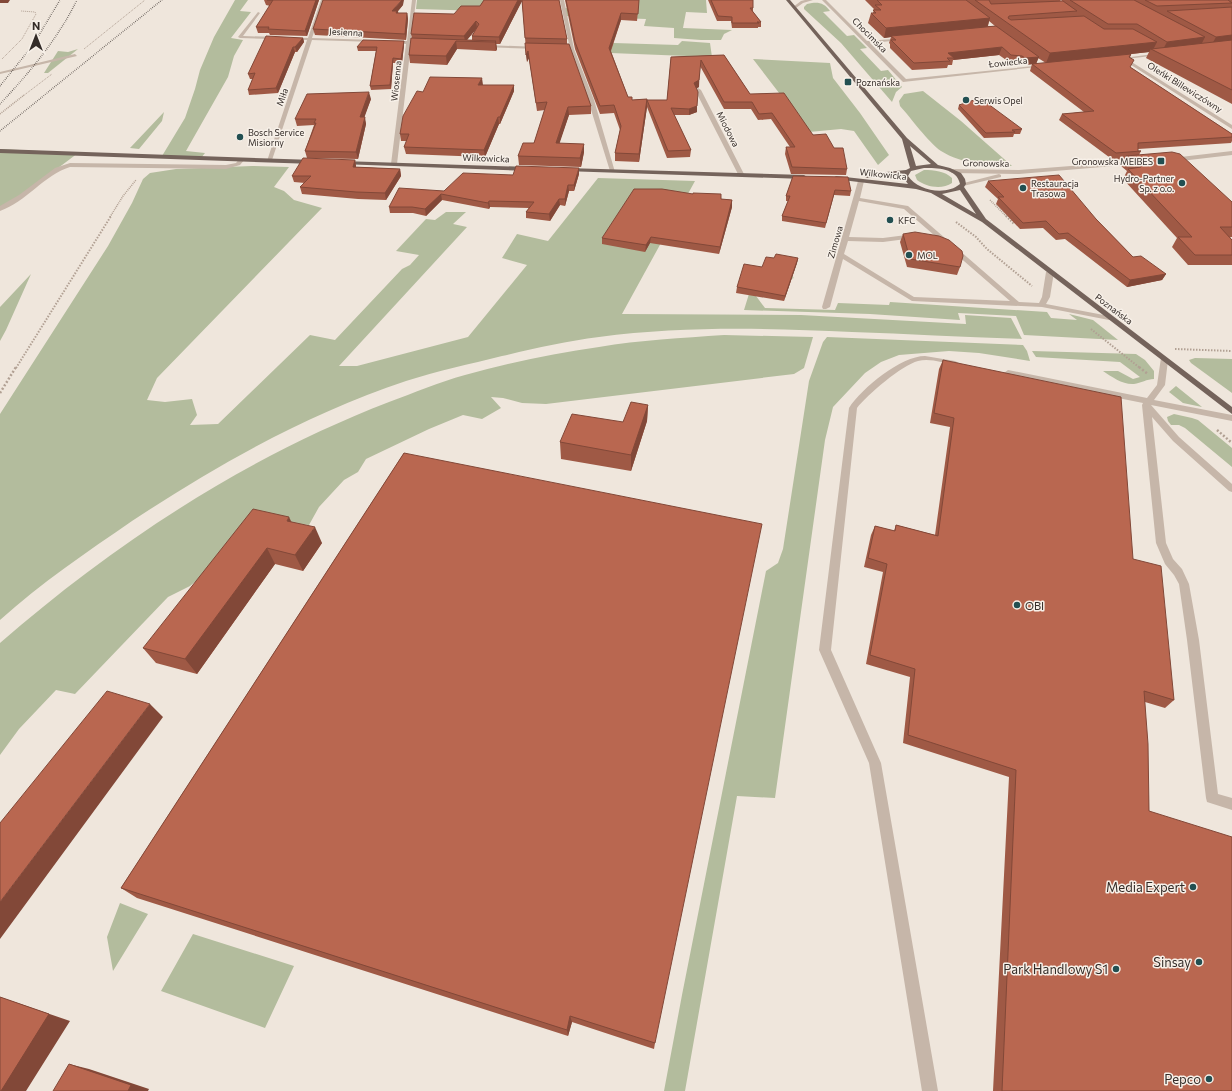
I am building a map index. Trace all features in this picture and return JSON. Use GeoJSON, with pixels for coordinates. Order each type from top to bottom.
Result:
{"type":"FeatureCollection","features":[{"type":"Feature","properties":{"kind":"main road"},"geometry":{"type":"LineString","coordinates":[[788,0],[905,139],[936,166]]}},
{"type":"Feature","properties":{"kind":"main road"},"geometry":{"type":"LineString","coordinates":[[905,139],[913,168]]}},
{"type":"Feature","properties":{"kind":"main road"},"geometry":{"type":"LineString","coordinates":[[0,151],[325,162]]}},
{"type":"Feature","properties":{"kind":"main road","name":"Wilkowicka"},"geometry":{"type":"LineString","coordinates":[[332,162],[534,169]]}},
{"type":"Feature","properties":{"kind":"main road"},"geometry":{"type":"LineString","coordinates":[[916,187],[906,180],[906,172],[913,168],[936,166],[952,171]]}},
{"type":"Feature","properties":{"kind":"main road"},"geometry":{"type":"LineString","coordinates":[[558,170],[811,178]]}},
{"type":"Feature","properties":{"kind":"main road","name":"Poznańska"},"geometry":{"type":"LineString","coordinates":[[952,171],[960,176],[962,186],[984,221]]}},
{"type":"Feature","properties":{"kind":"main road","name":"Wilkowicka"},"geometry":{"type":"LineString","coordinates":[[849,179],[906,172]]}},
{"type":"Feature","properties":{"kind":"main road","name":"Wilkowicka"},"geometry":{"type":"LineString","coordinates":[[826,178],[849,179],[916,187],[932,191]]}},
{"type":"Feature","properties":{"kind":"main road"},"geometry":{"type":"LineString","coordinates":[[932,191],[949,192],[962,186]]}},
{"type":"Feature","properties":{"kind":"main road","name":"Poznańska"},"geometry":{"type":"LineString","coordinates":[[932,191],[984,221],[1232,411]]}},
{"type":"Feature","properties":{"kind":"street","name":"Miła"},"geometry":{"type":"LineString","coordinates":[[269,160],[324,0]]}},
{"type":"Feature","properties":{"kind":"street","name":"Wiosenna"},"geometry":{"type":"LineString","coordinates":[[394,164],[414,0]]}},
{"type":"Feature","properties":{"kind":"street"},"geometry":{"type":"LineString","coordinates":[[562,0],[572,49],[591,100],[613,171]]}},
{"type":"Feature","properties":{"kind":"street"},"geometry":{"type":"LineString","coordinates":[[808,0],[816,0]]}},
{"type":"Feature","properties":{"kind":"street"},"geometry":{"type":"LineString","coordinates":[[795,7],[802,2],[811,0]]}},
{"type":"Feature","properties":{"kind":"street","name":"Chocimska"},"geometry":{"type":"LineString","coordinates":[[824,0],[905,81]]}},
{"type":"Feature","properties":{"kind":"street"},"geometry":{"type":"LineString","coordinates":[[258,13],[240,37],[310,38]]}},
{"type":"Feature","properties":{"kind":"street","name":"Jesienna"},"geometry":{"type":"LineString","coordinates":[[310,38],[378,42]]}},
{"type":"Feature","properties":{"kind":"street"},"geometry":{"type":"LineString","coordinates":[[866,42],[912,38]]}},
{"type":"Feature","properties":{"kind":"street"},"geometry":{"type":"LineString","coordinates":[[385,42],[430,44]]}},
{"type":"Feature","properties":{"kind":"street"},"geometry":{"type":"LineString","coordinates":[[482,46],[542,48]]}},
{"type":"Feature","properties":{"kind":"street"},"geometry":{"type":"LineString","coordinates":[[565,49],[572,49]]}},
{"type":"Feature","properties":{"kind":"street"},"geometry":{"type":"LineString","coordinates":[[1154,50],[1161,54]]}},
{"type":"Feature","properties":{"kind":"street"},"geometry":{"type":"LineString","coordinates":[[1110,60],[1168,54]]}},
{"type":"Feature","properties":{"kind":"street"},"geometry":{"type":"LineString","coordinates":[[0,73],[75,56]]}},
{"type":"Feature","properties":{"kind":"street"},"geometry":{"type":"LineString","coordinates":[[1038,62],[1044,66]]}},
{"type":"Feature","properties":{"kind":"street","name":"Oleńki Billewiczówny"},"geometry":{"type":"LineString","coordinates":[[1130,62],[1232,126]]}},
{"type":"Feature","properties":{"kind":"street","name":"Łowiecka"},"geometry":{"type":"LineString","coordinates":[[905,81],[1051,66]]}},
{"type":"Feature","properties":{"kind":"street","name":"Miodowa"},"geometry":{"type":"LineString","coordinates":[[698,90],[742,176]]}},
{"type":"Feature","properties":{"kind":"street"},"geometry":{"type":"LineString","coordinates":[[1168,160],[1232,154]]}},
{"type":"Feature","properties":{"kind":"street"},"geometry":{"type":"LineString","coordinates":[[0,209],[62,166],[226,167],[238,164],[242,159]]}},
{"type":"Feature","properties":{"kind":"street","name":"Gronowska"},"geometry":{"type":"LineString","coordinates":[[952,171],[1019,172],[1145,162]]}},
{"type":"Feature","properties":{"kind":"street","name":"Gronowska"},"geometry":{"type":"LineString","coordinates":[[962,186],[1019,172]]}},
{"type":"Feature","properties":{"kind":"street","name":"Zimowa"},"geometry":{"type":"LineString","coordinates":[[826,307],[861,181]]}},
{"type":"Feature","properties":{"kind":"street"},"geometry":{"type":"LineString","coordinates":[[857,199],[906,207],[1017,304]]}},
{"type":"Feature","properties":{"kind":"street"},"geometry":{"type":"LineString","coordinates":[[846,239],[883,240],[908,238],[918,235],[940,237]]}},
{"type":"Feature","properties":{"kind":"street"},"geometry":{"type":"LineString","coordinates":[[841,255],[912,299],[1042,305],[1109,318]]}},
{"type":"Feature","properties":{"kind":"street"},"geometry":{"type":"LineString","coordinates":[[1042,305],[1046,297],[1050,272]]}},
{"type":"Feature","properties":{"kind":"street"},"geometry":{"type":"LineString","coordinates":[[930,1091],[875,763],[827,654],[825,645],[851,420],[855,404],[862,396],[915,359],[929,358],[968,365]]}},
{"type":"Feature","properties":{"kind":"street"},"geometry":{"type":"LineString","coordinates":[[1164,360],[1161,385],[1148,403],[1161,543],[1169,561],[1178,572],[1184,584],[1193,640],[1212,798],[1232,804]]}},
{"type":"Feature","properties":{"kind":"street"},"geometry":{"type":"LineString","coordinates":[[999,372],[1148,403],[1232,418]]}},
{"type":"Feature","properties":{"kind":"street"},"geometry":{"type":"LineString","coordinates":[[1148,403],[1176,439],[1232,489]]}},
{"type":"Feature","properties":{"kind":"path"},"geometry":{"type":"LineString","coordinates":[[0,60],[22,39],[36,14],[36,12],[22,11]]}},
{"type":"Feature","properties":{"kind":"path"},"geometry":{"type":"LineString","coordinates":[[0,393],[123,196],[138,178],[152,167]]}},
{"type":"Feature","properties":{"kind":"path"},"geometry":{"type":"LineString","coordinates":[[990,200],[1017,228]]}},
{"type":"Feature","properties":{"kind":"path"},"geometry":{"type":"LineString","coordinates":[[1148,348],[1232,351]]}},
{"type":"Feature","properties":{"kind":"green space"},"geometry":{"type":"Polygon","coordinates":[[[235,0],[248,0],[240,11],[251,12],[231,38],[243,40],[234,56],[228,77],[186,151],[205,153],[201,158],[162,156],[185,118],[200,70],[214,37],[235,0]]]}},
{"type":"Feature","properties":{"kind":"green space"},"geometry":{"type":"Polygon","coordinates":[[[417,0],[483,0],[484,11],[416,9],[417,0]]]}},
{"type":"Feature","properties":{"kind":"green space"},"geometry":{"type":"Polygon","coordinates":[[[600,0],[706,0],[707,13],[686,12],[683,28],[732,30],[724,34],[721,40],[674,38],[674,28],[644,26],[646,19],[565,16],[563,8],[638,11],[639,1],[600,0]]]}},
{"type":"Feature","properties":{"kind":"green space"},"geometry":{"type":"Polygon","coordinates":[[[820,3],[824,5],[830,11],[823,12],[847,36],[854,35],[867,48],[860,49],[881,71],[888,70],[902,87],[896,92],[892,102],[841,43],[804,9],[807,4],[820,3]]]}},
{"type":"Feature","properties":{"kind":"green space"},"geometry":{"type":"Polygon","coordinates":[[[682,41],[710,43],[712,57],[585,52],[582,42],[678,45],[682,41]]]}},
{"type":"Feature","properties":{"kind":"green space"},"geometry":{"type":"Polygon","coordinates":[[[78,49],[48,73],[44,73],[58,51],[68,52],[78,49]]]}},
{"type":"Feature","properties":{"kind":"green space"},"geometry":{"type":"Polygon","coordinates":[[[753,59],[830,63],[833,78],[860,113],[889,155],[878,165],[854,131],[841,129],[809,132],[753,59]]]}},
{"type":"Feature","properties":{"kind":"green space"},"geometry":{"type":"Polygon","coordinates":[[[923,91],[961,121],[1012,166],[985,165],[958,159],[936,147],[900,106],[899,101],[904,94],[923,91]]]}},
{"type":"Feature","properties":{"kind":"green space"},"geometry":{"type":"Polygon","coordinates":[[[164,112],[162,121],[139,149],[130,148],[164,112]]]}},
{"type":"Feature","properties":{"kind":"green space"},"geometry":{"type":"Polygon","coordinates":[[[0,149],[78,153],[21,196],[0,209],[0,149]]]}},
{"type":"Feature","properties":{"kind":"green space"},"geometry":{"type":"Polygon","coordinates":[[[252,166],[289,167],[274,187],[284,191],[294,200],[322,208],[157,378],[147,400],[165,402],[192,399],[197,415],[190,425],[218,424],[310,335],[335,340],[402,269],[410,265],[419,255],[396,251],[426,219],[435,220],[446,212],[466,212],[453,224],[467,227],[339,366],[357,366],[468,337],[527,265],[502,258],[517,234],[548,241],[598,178],[695,181],[622,314],[801,315],[966,324],[965,315],[1011,318],[1022,339],[788,330],[725,329],[662,331],[631,333],[562,343],[430,374],[406,381],[334,408],[264,442],[230,461],[164,500],[98,544],[64,568],[0,620],[0,414],[108,246],[132,203],[143,179],[150,173],[176,169],[252,166]]]}},
{"type":"Feature","properties":{"kind":"green space"},"geometry":{"type":"Polygon","coordinates":[[[924,170],[943,172],[952,178],[952,183],[939,187],[929,186],[917,180],[915,175],[924,170]]]}},
{"type":"Feature","properties":{"kind":"green space"},"geometry":{"type":"Polygon","coordinates":[[[757,268],[789,274],[794,278],[757,290],[756,296],[765,308],[835,310],[838,303],[889,305],[890,302],[1047,312],[1051,318],[1077,320],[1069,314],[1093,320],[1118,340],[1024,335],[1016,316],[958,313],[960,320],[870,314],[744,310],[757,268]]]}},
{"type":"Feature","properties":{"kind":"green space"},"geometry":{"type":"Polygon","coordinates":[[[31,274],[6,330],[0,341],[0,307],[31,274]]]}},
{"type":"Feature","properties":{"kind":"green space"},"geometry":{"type":"Polygon","coordinates":[[[724,335],[813,337],[804,368],[794,374],[546,404],[522,403],[503,398],[491,397],[501,408],[482,419],[463,415],[429,429],[366,459],[358,472],[344,480],[319,507],[309,525],[299,524],[234,548],[190,586],[168,597],[75,694],[56,690],[19,729],[0,755],[0,643],[44,606],[136,537],[233,476],[336,424],[436,384],[465,375],[498,366],[582,349],[645,341],[724,335]]]}},
{"type":"Feature","properties":{"kind":"green space"},"geometry":{"type":"Polygon","coordinates":[[[827,337],[1023,345],[1027,351],[1030,361],[979,353],[949,351],[899,355],[881,362],[865,373],[833,407],[825,440],[775,798],[737,796],[685,1091],[664,1091],[766,571],[778,563],[783,549],[809,381],[823,342],[827,337]]]}},
{"type":"Feature","properties":{"kind":"green space"},"geometry":{"type":"Polygon","coordinates":[[[1032,351],[1136,354],[1145,360],[1154,371],[1154,379],[1130,384],[1118,380],[1103,371],[1118,371],[1133,379],[1140,377],[1120,362],[1036,357],[1032,351]]]}},
{"type":"Feature","properties":{"kind":"green space"},"geometry":{"type":"Polygon","coordinates":[[[1195,358],[1232,359],[1232,393],[1191,363],[1189,360],[1195,358]]]}},
{"type":"Feature","properties":{"kind":"green space"},"geometry":{"type":"Polygon","coordinates":[[[1176,386],[1202,407],[1183,403],[1169,392],[1176,386]]]}},
{"type":"Feature","properties":{"kind":"green space"},"geometry":{"type":"Polygon","coordinates":[[[1174,414],[1198,420],[1232,448],[1232,467],[1185,428],[1179,425],[1171,425],[1167,417],[1174,414]]]}},
{"type":"Feature","properties":{"kind":"green space"},"geometry":{"type":"Polygon","coordinates":[[[120,903],[148,914],[113,971],[107,937],[120,903]]]}},
{"type":"Feature","properties":{"kind":"green space"},"geometry":{"type":"Polygon","coordinates":[[[193,934],[294,966],[265,1028],[161,991],[193,934]]]}},
{"type":"Feature","properties":{"kind":"building"},"geometry":{"type":"Polygon","coordinates":[[[273,0],[316,0],[305,31],[256,27],[273,0]]]}},
{"type":"Feature","properties":{"kind":"building"},"geometry":{"type":"Polygon","coordinates":[[[323,0],[402,0],[392,11],[397,11],[396,13],[407,13],[405,34],[313,29],[323,0]]]}},
{"type":"Feature","properties":{"kind":"building"},"geometry":{"type":"Polygon","coordinates":[[[484,0],[518,0],[499,37],[472,36],[479,24],[476,21],[464,36],[411,34],[414,13],[454,14],[461,6],[480,6],[484,0]]]}},
{"type":"Feature","properties":{"kind":"building"},"geometry":{"type":"Polygon","coordinates":[[[522,0],[559,0],[567,39],[525,38],[522,0]]]}},
{"type":"Feature","properties":{"kind":"building"},"geometry":{"type":"Polygon","coordinates":[[[566,0],[639,0],[638,14],[621,13],[609,48],[628,97],[632,97],[632,100],[647,99],[639,154],[615,153],[621,126],[614,105],[600,106],[575,42],[566,0]]]}},
{"type":"Feature","properties":{"kind":"building"},"geometry":{"type":"Polygon","coordinates":[[[711,0],[753,0],[753,8],[750,8],[761,22],[732,23],[732,17],[718,16],[711,0]]]}},
{"type":"Feature","properties":{"kind":"building"},"geometry":{"type":"Polygon","coordinates":[[[877,0],[966,0],[990,18],[886,28],[871,13],[876,13],[873,10],[881,10],[875,5],[882,5],[877,0]]]}},
{"type":"Feature","properties":{"kind":"building"},"geometry":{"type":"Polygon","coordinates":[[[975,0],[989,0],[991,4],[1063,1],[1077,11],[1009,16],[1008,18],[1011,20],[1084,16],[1104,29],[1133,29],[1157,42],[1050,53],[975,0]]]}},
{"type":"Feature","properties":{"kind":"building"},"geometry":{"type":"Polygon","coordinates":[[[1070,0],[1134,0],[1205,37],[1167,42],[1137,24],[1108,24],[1070,0]]]}},
{"type":"Feature","properties":{"kind":"building"},"geometry":{"type":"Polygon","coordinates":[[[1145,0],[1228,0],[1232,3],[1157,6],[1145,0]]]}},
{"type":"Feature","properties":{"kind":"building"},"geometry":{"type":"Polygon","coordinates":[[[1232,7],[1232,35],[1216,37],[1167,11],[1232,7]]]}},
{"type":"Feature","properties":{"kind":"building"},"geometry":{"type":"Polygon","coordinates":[[[996,26],[1039,57],[1025,58],[1022,56],[1011,55],[1002,47],[948,53],[954,58],[947,58],[950,61],[914,63],[891,40],[896,40],[891,36],[996,26]]]}},
{"type":"Feature","properties":{"kind":"building"},"geometry":{"type":"Polygon","coordinates":[[[266,36],[303,38],[295,47],[293,47],[276,88],[248,90],[255,73],[248,74],[266,36]]]}},
{"type":"Feature","properties":{"kind":"building"},"geometry":{"type":"Polygon","coordinates":[[[411,38],[496,41],[456,41],[446,56],[409,55],[411,38]]]}},
{"type":"Feature","properties":{"kind":"building"},"geometry":{"type":"Polygon","coordinates":[[[363,40],[404,41],[401,59],[393,58],[390,85],[370,86],[377,47],[357,47],[363,40]]]}},
{"type":"Feature","properties":{"kind":"building"},"geometry":{"type":"Polygon","coordinates":[[[1232,40],[1232,90],[1151,49],[1232,40]]]}},
{"type":"Feature","properties":{"kind":"building"},"geometry":{"type":"Polygon","coordinates":[[[525,43],[569,44],[591,106],[568,107],[556,143],[584,144],[580,158],[518,156],[523,143],[534,143],[547,102],[536,103],[528,51],[526,55],[525,43]]]}},
{"type":"Feature","properties":{"kind":"building"},"geometry":{"type":"Polygon","coordinates":[[[1131,54],[1129,57],[1134,60],[1130,67],[1232,134],[1232,137],[1138,143],[1138,151],[1141,151],[1116,153],[1062,114],[1094,111],[1032,64],[1131,54]]]}},
{"type":"Feature","properties":{"kind":"building"},"geometry":{"type":"Polygon","coordinates":[[[724,55],[750,94],[784,93],[813,135],[826,134],[834,148],[843,148],[847,169],[792,167],[786,147],[795,147],[772,113],[759,114],[752,102],[724,102],[701,60],[699,80],[694,83],[698,92],[697,106],[689,109],[671,108],[691,150],[668,151],[647,100],[667,100],[671,57],[724,55]]]}},
{"type":"Feature","properties":{"kind":"building"},"geometry":{"type":"Polygon","coordinates":[[[430,77],[482,78],[478,85],[514,85],[484,150],[404,147],[409,134],[400,134],[403,116],[417,91],[423,92],[430,77]]]}},
{"type":"Feature","properties":{"kind":"building"},"geometry":{"type":"Polygon","coordinates":[[[369,92],[360,117],[365,117],[356,152],[305,151],[316,123],[314,123],[316,119],[295,119],[307,94],[369,92]]]}},
{"type":"Feature","properties":{"kind":"building"},"geometry":{"type":"Polygon","coordinates":[[[980,98],[1022,129],[1012,130],[1015,132],[986,133],[959,105],[980,98]]]}},
{"type":"Feature","properties":{"kind":"building"},"geometry":{"type":"Polygon","coordinates":[[[1172,152],[1180,154],[1232,202],[1232,227],[1220,227],[1232,240],[1232,255],[1195,255],[1178,237],[1192,237],[1128,169],[1141,167],[1126,156],[1172,152]]]}},
{"type":"Feature","properties":{"kind":"building"},"geometry":{"type":"Polygon","coordinates":[[[303,158],[355,160],[353,167],[400,169],[385,193],[300,187],[311,176],[292,176],[303,158]]]}},
{"type":"Feature","properties":{"kind":"building"},"geometry":{"type":"Polygon","coordinates":[[[516,166],[579,168],[574,185],[568,185],[565,199],[559,199],[549,214],[526,212],[534,202],[489,201],[488,203],[441,194],[425,209],[412,207],[389,207],[399,188],[444,191],[463,173],[513,175],[516,166]]]}},
{"type":"Feature","properties":{"kind":"building"},"geometry":{"type":"Polygon","coordinates":[[[1059,175],[1096,219],[1133,257],[1141,256],[1166,274],[1130,280],[1068,233],[1059,234],[1046,221],[1023,223],[998,197],[1004,197],[988,181],[1059,175]]]}},
{"type":"Feature","properties":{"kind":"building"},"geometry":{"type":"Polygon","coordinates":[[[793,176],[848,177],[851,191],[835,190],[826,223],[782,216],[790,196],[786,196],[793,176]]]}},
{"type":"Feature","properties":{"kind":"building"},"geometry":{"type":"Polygon","coordinates":[[[634,189],[662,189],[693,194],[721,194],[721,199],[732,200],[720,247],[651,237],[646,245],[602,238],[634,189]]]}},
{"type":"Feature","properties":{"kind":"building"},"geometry":{"type":"Polygon","coordinates":[[[915,232],[939,236],[949,240],[962,251],[963,256],[960,267],[910,259],[903,234],[915,232]]]}},
{"type":"Feature","properties":{"kind":"building"},"geometry":{"type":"Polygon","coordinates":[[[776,254],[798,258],[785,296],[737,287],[744,264],[762,267],[766,257],[774,258],[776,254]]]}},
{"type":"Feature","properties":{"kind":"building"},"geometry":{"type":"Polygon","coordinates":[[[943,360],[1121,397],[1133,559],[1161,566],[1174,700],[1144,691],[1148,744],[1149,811],[1232,837],[1232,1091],[1002,1091],[1016,770],[908,735],[915,669],[870,655],[887,564],[868,558],[875,526],[895,531],[896,525],[938,536],[954,418],[934,413],[943,360]]]}},
{"type":"Feature","properties":{"kind":"building"},"geometry":{"type":"Polygon","coordinates":[[[631,402],[648,405],[631,455],[560,442],[572,414],[623,422],[631,402]]]}},
{"type":"Feature","properties":{"kind":"building"},"geometry":{"type":"Polygon","coordinates":[[[404,453],[762,524],[655,1043],[570,1016],[567,1030],[121,888],[404,453]]]}},
{"type":"Feature","properties":{"kind":"building"},"geometry":{"type":"Polygon","coordinates":[[[253,509],[289,517],[287,521],[315,527],[295,555],[267,548],[185,659],[143,648],[253,509]]]}},
{"type":"Feature","properties":{"kind":"building"},"geometry":{"type":"Polygon","coordinates":[[[107,691],[150,704],[0,902],[0,823],[107,691]]]}},
{"type":"Feature","properties":{"kind":"building"},"geometry":{"type":"Polygon","coordinates":[[[0,997],[49,1014],[1,1091],[0,1091],[0,997]]]}},
{"type":"Feature","properties":{"kind":"building"},"geometry":{"type":"Polygon","coordinates":[[[69,1064],[131,1085],[128,1091],[53,1091],[69,1064]]]}},
{"type":"Feature","properties":{"kind":"railway"},"geometry":{"type":"LineString","coordinates":[[0,86],[33,45],[60,0]]}},
{"type":"Feature","properties":{"kind":"railway"},"geometry":{"type":"LineString","coordinates":[[0,104],[22,80],[52,42],[77,0]]}},
{"type":"Feature","properties":{"kind":"railway"},"geometry":{"type":"LineString","coordinates":[[0,131],[162,0]]}},
{"type":"Feature","properties":{"kind":"place","name":"Poznańska"},"geometry":{"type":"Point","coordinates":[848,82]}},
{"type":"Feature","properties":{"kind":"place","name":"Serwis Opel"},"geometry":{"type":"Point","coordinates":[966,100]}},
{"type":"Feature","properties":{"kind":"place","name":"Bosch Service Misiorny"},"geometry":{"type":"Point","coordinates":[240,137]}},
{"type":"Feature","properties":{"kind":"place","name":"Gronowska MEIBES"},"geometry":{"type":"Point","coordinates":[1161,161]}},
{"type":"Feature","properties":{"kind":"place","name":"Hydro-Partner Sp. z o.o."},"geometry":{"type":"Point","coordinates":[1182,183]}},
{"type":"Feature","properties":{"kind":"place","name":"Restauracja Trasowa"},"geometry":{"type":"Point","coordinates":[1023,188]}},
{"type":"Feature","properties":{"kind":"place","name":"KFC"},"geometry":{"type":"Point","coordinates":[890,220]}},
{"type":"Feature","properties":{"kind":"place","name":"MOL"},"geometry":{"type":"Point","coordinates":[909,255]}},
{"type":"Feature","properties":{"kind":"place","name":"OBI"},"geometry":{"type":"Point","coordinates":[1017,605]}},
{"type":"Feature","properties":{"kind":"place","name":"Media Expert"},"geometry":{"type":"Point","coordinates":[1193,887]}},
{"type":"Feature","properties":{"kind":"place","name":"Sinsay"},"geometry":{"type":"Point","coordinates":[1199,962]}},
{"type":"Feature","properties":{"kind":"place","name":"Park Handlowy S1"},"geometry":{"type":"Point","coordinates":[1116,969]}},
{"type":"Feature","properties":{"kind":"place","name":"Pepco"},"geometry":{"type":"Point","coordinates":[1209,1079]}}]}
